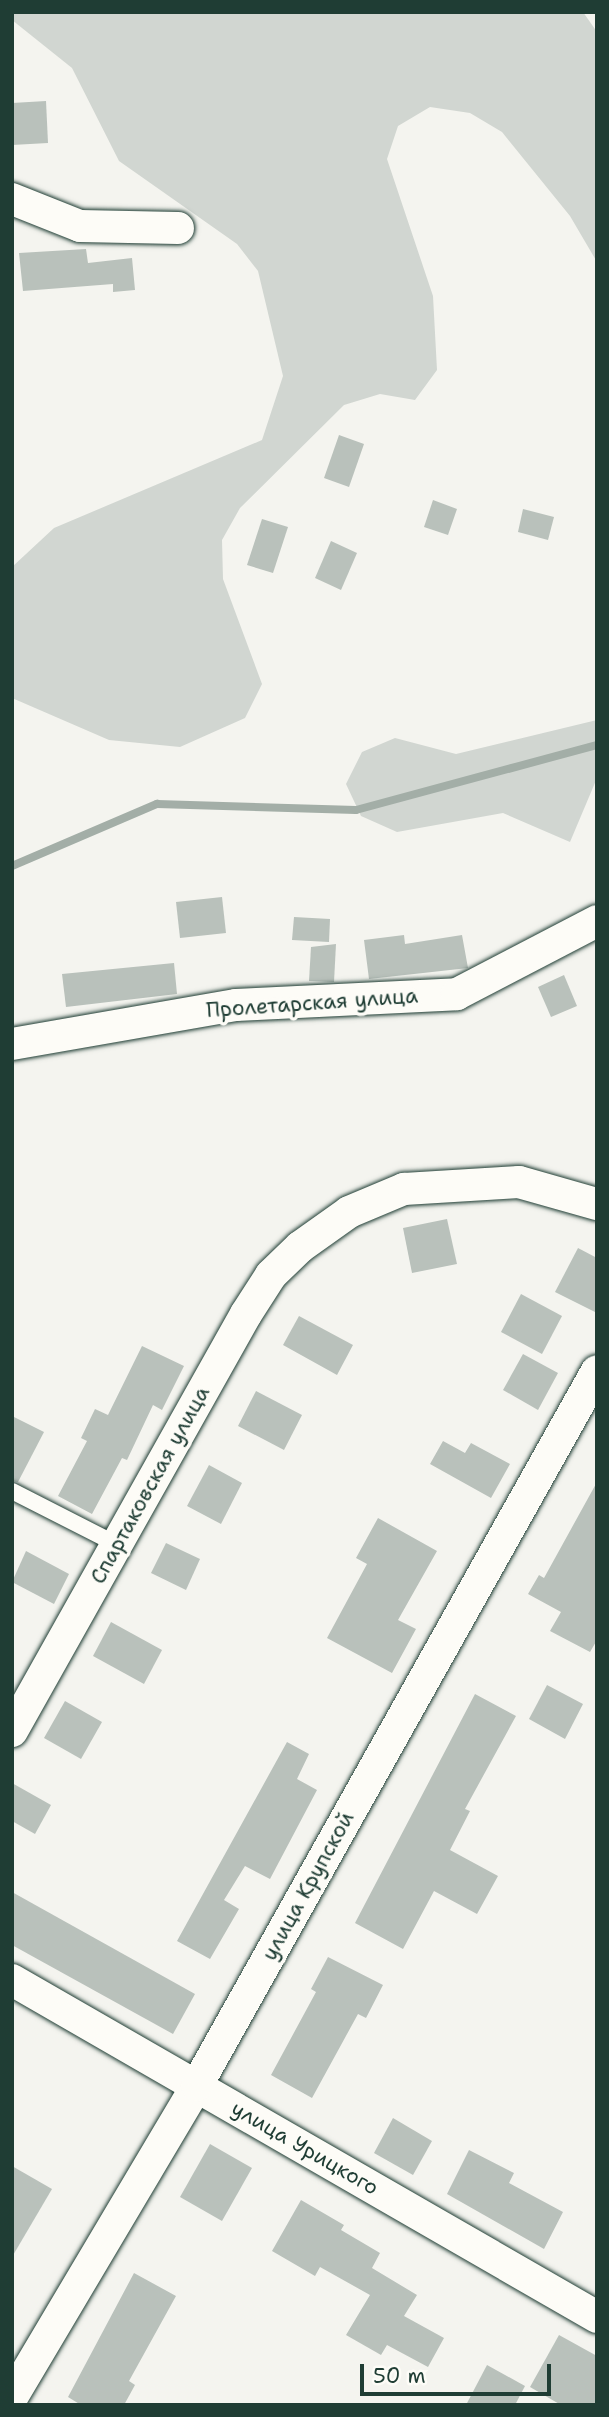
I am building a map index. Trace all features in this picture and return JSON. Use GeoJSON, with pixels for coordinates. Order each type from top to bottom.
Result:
{"type":"FeatureCollection","features":[{"type":"Feature","properties":{"kind":"street"},"geometry":{"type":"LineString","coordinates":[[12,199],[80,226],[178,228]]}},
{"type":"Feature","properties":{"kind":"street","name":"Пролетарская улица"},"geometry":{"type":"LineString","coordinates":[[12,1044],[236,1005],[457,994],[597,921]]}},
{"type":"Feature","properties":{"kind":"street","name":"Спартаковская улица"},"geometry":{"type":"LineString","coordinates":[[12,1731],[246,1314],[271,1275],[300,1247],[349,1212],[404,1189],[519,1182],[597,1204]]}},
{"type":"Feature","properties":{"kind":"street","name":"улица Крупской"},"geometry":{"type":"LineString","coordinates":[[12,2397],[197,2084],[597,1371]]}},
{"type":"Feature","properties":{"kind":"street","name":"улица Урицкого"},"geometry":{"type":"LineString","coordinates":[[12,1980],[197,2084],[597,2317]]}},
{"type":"Feature","properties":{"kind":"lane"},"geometry":{"type":"LineString","coordinates":[[12,1491],[116,1544]]}},
{"type":"Feature","properties":{"kind":"shaded area"},"geometry":{"type":"Polygon","coordinates":[[[12,12],[583,12],[597,32],[597,262],[570,216],[502,132],[470,113],[430,107],[398,126],[387,159],[433,296],[437,370],[415,400],[380,394],[344,405],[240,508],[222,540],[223,579],[262,684],[245,718],[180,747],[109,740],[12,698],[12,567],[54,528],[262,440],[283,376],[258,271],[237,244],[119,161],[72,68],[12,20],[12,12]]]}},
{"type":"Feature","properties":{"kind":"shaded area"},"geometry":{"type":"Polygon","coordinates":[[[597,720],[597,778],[570,842],[503,813],[397,832],[361,816],[346,784],[362,752],[395,738],[456,754],[597,720]]]}},
{"type":"Feature","properties":{"kind":"building"},"geometry":{"type":"Polygon","coordinates":[[[46,101],[48,143],[12,145],[12,103],[46,101]]]}},
{"type":"Feature","properties":{"kind":"building"},"geometry":{"type":"Polygon","coordinates":[[[86,249],[88,263],[132,258],[135,290],[113,292],[113,284],[23,291],[19,253],[86,249]]]}},
{"type":"Feature","properties":{"kind":"building"},"geometry":{"type":"Polygon","coordinates":[[[339,435],[364,444],[349,487],[324,478],[339,435]]]}},
{"type":"Feature","properties":{"kind":"building"},"geometry":{"type":"Polygon","coordinates":[[[433,500],[457,509],[448,535],[424,527],[433,500]]]}},
{"type":"Feature","properties":{"kind":"building"},"geometry":{"type":"Polygon","coordinates":[[[523,509],[554,517],[548,540],[518,532],[523,509]]]}},
{"type":"Feature","properties":{"kind":"building"},"geometry":{"type":"Polygon","coordinates":[[[262,519],[288,527],[273,573],[247,565],[262,519]]]}},
{"type":"Feature","properties":{"kind":"building"},"geometry":{"type":"Polygon","coordinates":[[[331,541],[357,553],[341,590],[315,578],[331,541]]]}},
{"type":"Feature","properties":{"kind":"building"},"geometry":{"type":"Polygon","coordinates":[[[222,897],[226,933],[180,938],[176,902],[222,897]]]}},
{"type":"Feature","properties":{"kind":"building"},"geometry":{"type":"Polygon","coordinates":[[[294,917],[330,919],[329,942],[292,940],[294,917]]]}},
{"type":"Feature","properties":{"kind":"building"},"geometry":{"type":"Polygon","coordinates":[[[404,935],[405,944],[462,935],[468,968],[369,979],[364,940],[404,935]]]}},
{"type":"Feature","properties":{"kind":"building"},"geometry":{"type":"Polygon","coordinates":[[[336,944],[334,982],[309,981],[311,947],[336,944]]]}},
{"type":"Feature","properties":{"kind":"building"},"geometry":{"type":"Polygon","coordinates":[[[174,963],[177,994],[66,1007],[62,974],[174,963]]]}},
{"type":"Feature","properties":{"kind":"building"},"geometry":{"type":"Polygon","coordinates":[[[564,975],[577,1006],[551,1017],[538,987],[564,975]]]}},
{"type":"Feature","properties":{"kind":"building"},"geometry":{"type":"Polygon","coordinates":[[[447,1219],[457,1264],[412,1273],[403,1228],[447,1219]]]}},
{"type":"Feature","properties":{"kind":"building"},"geometry":{"type":"Polygon","coordinates":[[[578,1248],[597,1258],[597,1313],[555,1292],[578,1248]]]}},
{"type":"Feature","properties":{"kind":"building"},"geometry":{"type":"Polygon","coordinates":[[[521,1294],[562,1316],[542,1354],[501,1332],[521,1294]]]}},
{"type":"Feature","properties":{"kind":"building"},"geometry":{"type":"Polygon","coordinates":[[[299,1316],[353,1345],[337,1375],[283,1345],[299,1316]]]}},
{"type":"Feature","properties":{"kind":"building"},"geometry":{"type":"Polygon","coordinates":[[[142,1346],[184,1366],[162,1410],[153,1405],[127,1460],[122,1458],[92,1514],[58,1496],[87,1441],[81,1438],[95,1409],[108,1415],[142,1346]]]}},
{"type":"Feature","properties":{"kind":"building"},"geometry":{"type":"Polygon","coordinates":[[[523,1354],[558,1373],[538,1410],[503,1390],[523,1354]]]}},
{"type":"Feature","properties":{"kind":"building"},"geometry":{"type":"Polygon","coordinates":[[[256,1391],[302,1415],[284,1450],[238,1426],[256,1391]]]}},
{"type":"Feature","properties":{"kind":"building"},"geometry":{"type":"Polygon","coordinates":[[[12,1416],[44,1432],[18,1482],[12,1481],[12,1416]]]}},
{"type":"Feature","properties":{"kind":"building"},"geometry":{"type":"Polygon","coordinates":[[[443,1441],[465,1453],[471,1443],[510,1464],[491,1498],[430,1464],[443,1441]]]}},
{"type":"Feature","properties":{"kind":"building"},"geometry":{"type":"Polygon","coordinates":[[[209,1465],[242,1483],[221,1524],[187,1506],[209,1465]]]}},
{"type":"Feature","properties":{"kind":"building"},"geometry":{"type":"Polygon","coordinates":[[[597,1482],[597,1640],[590,1652],[550,1631],[561,1612],[528,1594],[539,1575],[544,1578],[597,1482]]]}},
{"type":"Feature","properties":{"kind":"building"},"geometry":{"type":"Polygon","coordinates":[[[378,1518],[437,1551],[398,1620],[416,1629],[392,1673],[327,1638],[367,1564],[356,1558],[378,1518]]]}},
{"type":"Feature","properties":{"kind":"building"},"geometry":{"type":"Polygon","coordinates":[[[166,1543],[200,1559],[186,1590],[151,1573],[166,1543]]]}},
{"type":"Feature","properties":{"kind":"building"},"geometry":{"type":"Polygon","coordinates":[[[26,1551],[69,1574],[54,1604],[12,1582],[26,1551]]]}},
{"type":"Feature","properties":{"kind":"building"},"geometry":{"type":"Polygon","coordinates":[[[111,1622],[162,1650],[144,1684],[93,1656],[111,1622]]]}},
{"type":"Feature","properties":{"kind":"building"},"geometry":{"type":"Polygon","coordinates":[[[547,1685],[583,1704],[565,1739],[529,1719],[547,1685]]]}},
{"type":"Feature","properties":{"kind":"building"},"geometry":{"type":"Polygon","coordinates":[[[475,1694],[516,1716],[465,1809],[470,1811],[450,1850],[498,1876],[477,1914],[434,1891],[403,1949],[355,1923],[475,1694]]]}},
{"type":"Feature","properties":{"kind":"building"},"geometry":{"type":"Polygon","coordinates":[[[65,1701],[102,1722],[81,1759],[44,1738],[65,1701]]]}},
{"type":"Feature","properties":{"kind":"building"},"geometry":{"type":"Polygon","coordinates":[[[287,1742],[309,1754],[297,1779],[317,1790],[270,1879],[245,1866],[224,1900],[239,1909],[210,1959],[177,1941],[287,1742]]]}},
{"type":"Feature","properties":{"kind":"building"},"geometry":{"type":"Polygon","coordinates":[[[12,1783],[51,1805],[35,1834],[12,1821],[12,1783]]]}},
{"type":"Feature","properties":{"kind":"building"},"geometry":{"type":"Polygon","coordinates":[[[12,1892],[195,1994],[173,2034],[12,1945],[12,1892]]]}},
{"type":"Feature","properties":{"kind":"building"},"geometry":{"type":"Polygon","coordinates":[[[328,1957],[383,1985],[366,2018],[358,2014],[312,2098],[271,2075],[316,1992],[311,1989],[328,1957]]]}},
{"type":"Feature","properties":{"kind":"building"},"geometry":{"type":"Polygon","coordinates":[[[393,2118],[432,2141],[413,2175],[374,2153],[393,2118]]]}},
{"type":"Feature","properties":{"kind":"building"},"geometry":{"type":"Polygon","coordinates":[[[210,2144],[252,2168],[222,2221],[180,2197],[210,2144]]]}},
{"type":"Feature","properties":{"kind":"building"},"geometry":{"type":"Polygon","coordinates":[[[469,2150],[514,2173],[509,2183],[563,2212],[544,2249],[447,2194],[469,2150]]]}},
{"type":"Feature","properties":{"kind":"building"},"geometry":{"type":"Polygon","coordinates":[[[12,2166],[52,2189],[12,2257],[12,2166]]]}},
{"type":"Feature","properties":{"kind":"building"},"geometry":{"type":"Polygon","coordinates":[[[301,2200],[344,2225],[341,2230],[380,2253],[372,2268],[417,2295],[404,2316],[444,2338],[428,2367],[387,2345],[381,2355],[346,2335],[370,2295],[320,2267],[315,2276],[272,2251],[301,2200]]]}},
{"type":"Feature","properties":{"kind":"building"},"geometry":{"type":"Polygon","coordinates":[[[134,2273],[176,2296],[129,2381],[135,2385],[124,2405],[81,2405],[68,2397],[134,2273]]]}},
{"type":"Feature","properties":{"kind":"building"},"geometry":{"type":"Polygon","coordinates":[[[559,2335],[597,2356],[597,2405],[561,2405],[530,2387],[559,2335]]]}},
{"type":"Feature","properties":{"kind":"building"},"geometry":{"type":"Polygon","coordinates":[[[487,2365],[525,2386],[515,2405],[466,2405],[487,2365]]]}},
{"type":"Feature","properties":{"kind":"waterway"},"geometry":{"type":"LineString","coordinates":[[12,866],[157,804],[356,810],[597,745]]}}]}
